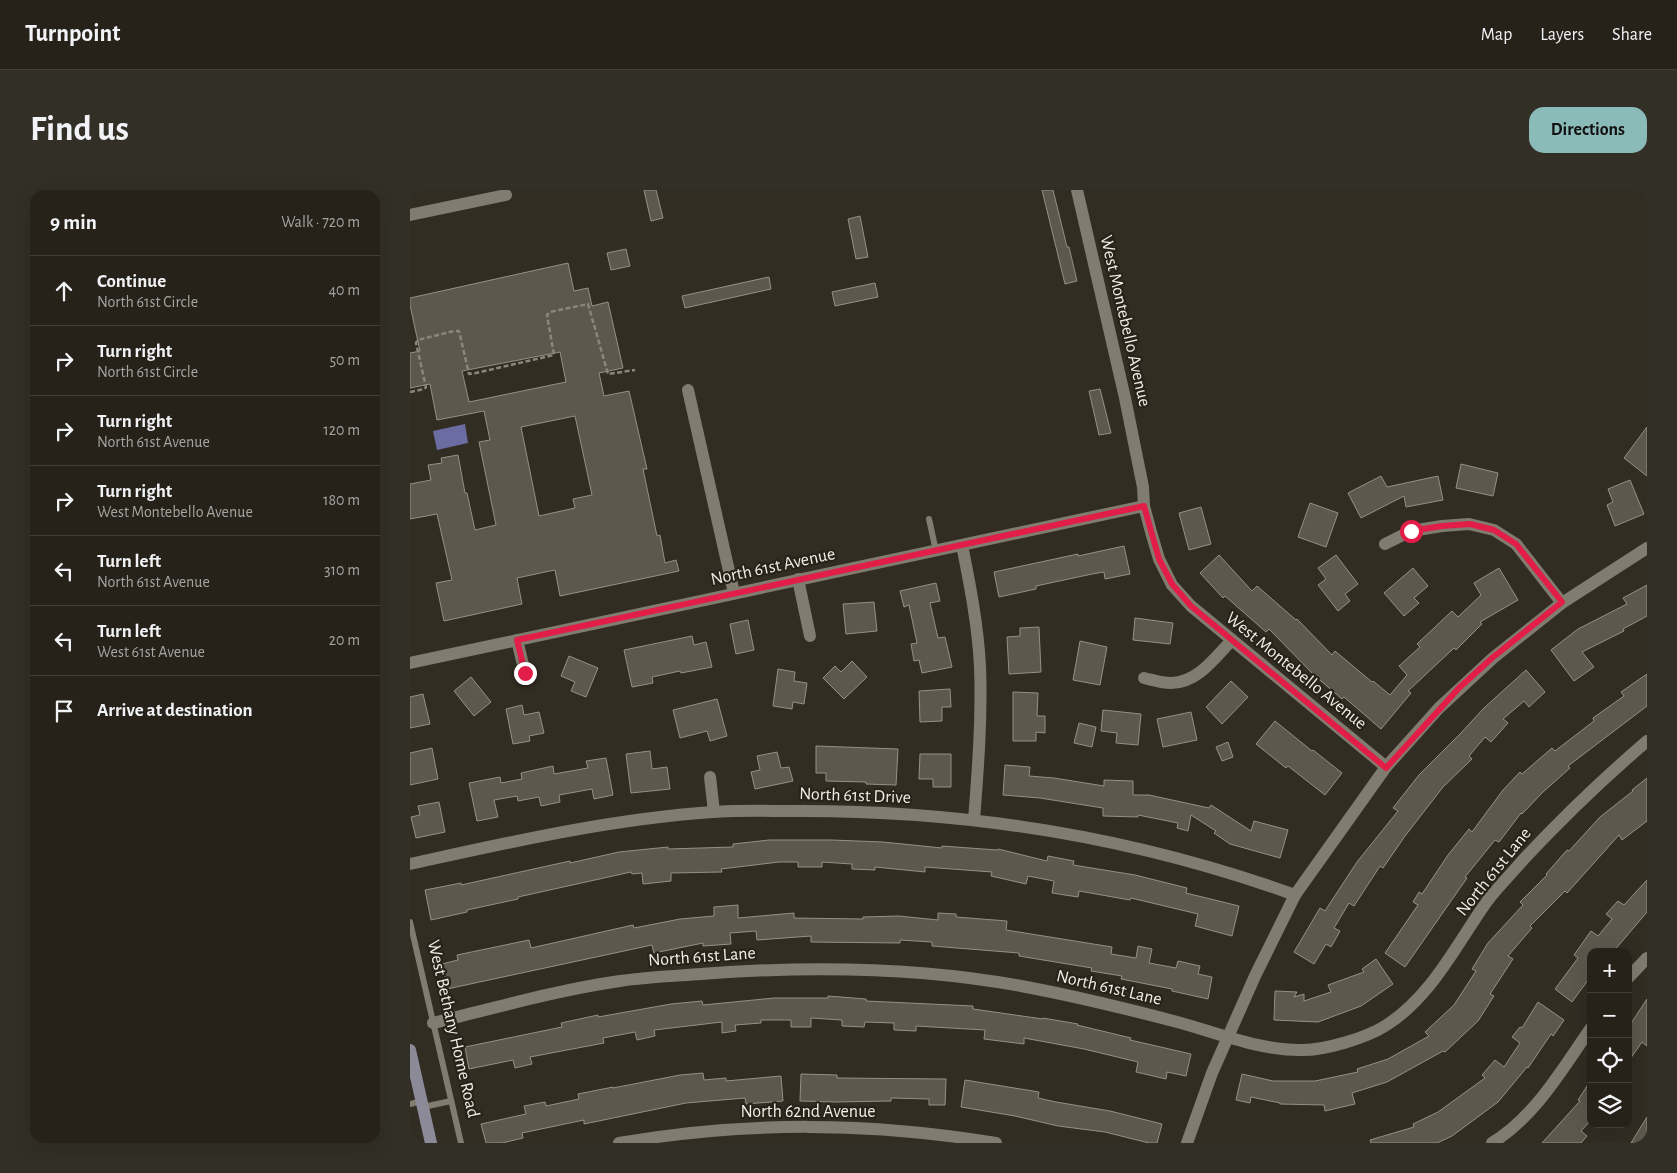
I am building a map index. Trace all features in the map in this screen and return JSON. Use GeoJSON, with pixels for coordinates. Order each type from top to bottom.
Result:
{"type":"FeatureCollection","features":[{"type":"Feature","properties":{"kind":"main road"},"geometry":{"type":"LineString","coordinates":[[410,1050],[418,1104],[431,1143]]}},
{"type":"Feature","properties":{"kind":"street","name":"West Montebello Avenue"},"geometry":{"type":"LineString","coordinates":[[1077,190],[1125,398],[1143,487],[1144,506],[1159,559],[1172,584],[1191,606],[1231,641],[1386,768]]}},
{"type":"Feature","properties":{"kind":"street"},"geometry":{"type":"LineString","coordinates":[[410,215],[506,195]]}},
{"type":"Feature","properties":{"kind":"street"},"geometry":{"type":"LineString","coordinates":[[688,390],[734,593]]}},
{"type":"Feature","properties":{"kind":"street","name":"North 61st Avenue"},"geometry":{"type":"LineString","coordinates":[[410,663],[1144,506]]}},
{"type":"Feature","properties":{"kind":"street"},"geometry":{"type":"LineString","coordinates":[[1385,544],[1411,531],[1442,526],[1470,524],[1494,530],[1516,544],[1562,602]]}},
{"type":"Feature","properties":{"kind":"street"},"geometry":{"type":"LineString","coordinates":[[962,545],[971,591],[980,667],[980,748],[974,820]]}},
{"type":"Feature","properties":{"kind":"street"},"geometry":{"type":"LineString","coordinates":[[1188,1143],[1212,1073],[1255,976],[1294,896],[1386,768],[1459,688],[1492,658],[1562,602],[1647,548]]}},
{"type":"Feature","properties":{"kind":"street"},"geometry":{"type":"LineString","coordinates":[[798,580],[810,636]]}},
{"type":"Feature","properties":{"kind":"street"},"geometry":{"type":"LineString","coordinates":[[517,640],[525,673]]}},
{"type":"Feature","properties":{"kind":"street"},"geometry":{"type":"LineString","coordinates":[[1144,678],[1172,683],[1189,679],[1200,674],[1231,641]]}},
{"type":"Feature","properties":{"kind":"street","name":"North 61st Lane"},"geometry":{"type":"LineString","coordinates":[[433,1023],[571,990],[620,981],[749,970],[812,969],[898,972],[1020,986],[1128,1009],[1257,1045],[1302,1050],[1332,1046],[1366,1036],[1386,1026],[1414,1004],[1447,963],[1489,899],[1554,827],[1602,780],[1647,741]]}},
{"type":"Feature","properties":{"kind":"street"},"geometry":{"type":"LineString","coordinates":[[710,777],[714,812]]}},
{"type":"Feature","properties":{"kind":"street","name":"North 61st Drive"},"geometry":{"type":"LineString","coordinates":[[410,864],[571,830],[620,822],[714,812],[855,811],[974,820],[1071,835],[1242,876],[1294,896]]}},
{"type":"Feature","properties":{"kind":"street"},"geometry":{"type":"LineString","coordinates":[[1632,974],[1647,958]]}},
{"type":"Feature","properties":{"kind":"street"},"geometry":{"type":"LineString","coordinates":[[1492,1143],[1505,1135],[1538,1103],[1587,1034]]}},
{"type":"Feature","properties":{"kind":"street","name":"North 62nd Avenue"},"geometry":{"type":"LineString","coordinates":[[619,1143],[645,1138],[719,1131],[811,1127],[885,1129],[996,1143]]}},
{"type":"Feature","properties":{"kind":"lane"},"geometry":{"type":"LineString","coordinates":[[929,519],[936,551]]}},
{"type":"Feature","properties":{"kind":"lane","name":"West Bethany Home Road"},"geometry":{"type":"LineString","coordinates":[[410,922],[461,1143]]}},
{"type":"Feature","properties":{"kind":"lane"},"geometry":{"type":"LineString","coordinates":[[418,1104],[451,1101]]}},
{"type":"Feature","properties":{"kind":"path"},"geometry":{"type":"LineString","coordinates":[[410,392],[426,387],[416,343],[418,340],[459,331],[469,374],[476,373],[554,356],[547,315],[550,312],[588,304],[608,374],[635,370]]}},
{"type":"Feature","properties":{"kind":"water"},"geometry":{"type":"Polygon","coordinates":[[[465,424],[468,443],[437,450],[433,431],[465,424]]]}},
{"type":"Feature","properties":{"kind":"building"},"geometry":{"type":"Polygon","coordinates":[[[644,190],[656,190],[663,218],[651,221],[644,190]]]}},
{"type":"Feature","properties":{"kind":"building"},"geometry":{"type":"Polygon","coordinates":[[[1042,190],[1053,190],[1077,281],[1065,284],[1042,190]]]}},
{"type":"Feature","properties":{"kind":"building"},"geometry":{"type":"Polygon","coordinates":[[[860,216],[868,257],[856,259],[848,219],[860,216]]]}},
{"type":"Feature","properties":{"kind":"building"},"geometry":{"type":"Polygon","coordinates":[[[626,249],[630,266],[611,270],[607,253],[626,249]]]}},
{"type":"Feature","properties":{"kind":"building"},"geometry":{"type":"Polygon","coordinates":[[[568,263],[574,291],[588,288],[592,306],[608,302],[623,368],[599,373],[604,396],[629,391],[647,469],[643,469],[657,536],[660,535],[665,563],[676,560],[679,571],[560,596],[555,570],[517,578],[522,604],[444,621],[436,583],[452,580],[437,514],[410,519],[410,484],[431,480],[428,465],[442,463],[441,458],[458,455],[465,493],[467,493],[475,530],[496,525],[479,442],[490,440],[484,411],[437,420],[430,384],[410,388],[410,353],[420,351],[410,298],[568,263]],[[560,352],[462,371],[469,402],[566,382],[560,352]],[[575,416],[521,427],[539,516],[575,508],[573,499],[592,495],[575,416]]]}},
{"type":"Feature","properties":{"kind":"building"},"geometry":{"type":"Polygon","coordinates":[[[769,277],[771,289],[685,308],[682,296],[769,277]]]}},
{"type":"Feature","properties":{"kind":"building"},"geometry":{"type":"Polygon","coordinates":[[[875,283],[878,297],[835,306],[832,292],[875,283]]]}},
{"type":"Feature","properties":{"kind":"building"},"geometry":{"type":"Polygon","coordinates":[[[1100,389],[1111,433],[1099,435],[1089,391],[1100,389]]]}},
{"type":"Feature","properties":{"kind":"building"},"geometry":{"type":"Polygon","coordinates":[[[1647,427],[1647,476],[1624,458],[1647,427]]]}},
{"type":"Feature","properties":{"kind":"building"},"geometry":{"type":"Polygon","coordinates":[[[1461,464],[1498,473],[1493,496],[1456,488],[1461,464]]]}},
{"type":"Feature","properties":{"kind":"building"},"geometry":{"type":"Polygon","coordinates":[[[1381,476],[1387,487],[1438,476],[1443,500],[1406,507],[1404,496],[1361,518],[1348,493],[1381,476]]]}},
{"type":"Feature","properties":{"kind":"building"},"geometry":{"type":"Polygon","coordinates":[[[1630,480],[1644,514],[1615,526],[1607,505],[1613,502],[1608,489],[1630,480]]]}},
{"type":"Feature","properties":{"kind":"building"},"geometry":{"type":"Polygon","coordinates":[[[1310,503],[1338,513],[1326,547],[1298,537],[1310,503]]]}},
{"type":"Feature","properties":{"kind":"building"},"geometry":{"type":"Polygon","coordinates":[[[1201,507],[1211,544],[1189,550],[1179,513],[1201,507]]]}},
{"type":"Feature","properties":{"kind":"building"},"geometry":{"type":"Polygon","coordinates":[[[1124,546],[1130,574],[1105,579],[1104,572],[1092,574],[1036,586],[1036,589],[999,597],[994,572],[1124,546]]]}},
{"type":"Feature","properties":{"kind":"building"},"geometry":{"type":"Polygon","coordinates":[[[1219,555],[1252,591],[1257,586],[1297,619],[1332,655],[1335,651],[1390,695],[1407,675],[1399,666],[1420,647],[1417,644],[1452,611],[1458,617],[1481,595],[1474,583],[1499,568],[1518,600],[1480,622],[1482,624],[1456,650],[1454,648],[1408,691],[1411,693],[1381,729],[1344,697],[1342,699],[1314,675],[1269,629],[1266,632],[1225,596],[1223,598],[1200,573],[1219,555]]]}},
{"type":"Feature","properties":{"kind":"building"},"geometry":{"type":"Polygon","coordinates":[[[1336,555],[1358,584],[1345,594],[1350,601],[1338,611],[1318,585],[1326,579],[1318,568],[1336,555]]]}},
{"type":"Feature","properties":{"kind":"building"},"geometry":{"type":"Polygon","coordinates":[[[1413,568],[1428,586],[1414,598],[1419,603],[1404,616],[1384,593],[1413,568]]]}},
{"type":"Feature","properties":{"kind":"building"},"geometry":{"type":"Polygon","coordinates":[[[936,583],[940,601],[930,603],[938,638],[945,637],[952,667],[922,673],[919,660],[914,661],[911,644],[917,643],[909,605],[904,607],[900,591],[936,583]]]}},
{"type":"Feature","properties":{"kind":"building"},"geometry":{"type":"Polygon","coordinates":[[[1647,585],[1647,616],[1623,629],[1624,631],[1582,652],[1594,667],[1574,681],[1551,650],[1578,629],[1627,604],[1623,598],[1647,585]]]}},
{"type":"Feature","properties":{"kind":"building"},"geometry":{"type":"Polygon","coordinates":[[[874,602],[877,631],[846,634],[843,604],[874,602]]]}},
{"type":"Feature","properties":{"kind":"building"},"geometry":{"type":"Polygon","coordinates":[[[1135,618],[1173,623],[1170,644],[1133,640],[1135,618]]]}},
{"type":"Feature","properties":{"kind":"building"},"geometry":{"type":"Polygon","coordinates":[[[748,620],[754,650],[736,654],[730,624],[748,620]]]}},
{"type":"Feature","properties":{"kind":"building"},"geometry":{"type":"Polygon","coordinates":[[[1039,627],[1041,672],[1009,674],[1007,637],[1020,636],[1020,628],[1039,627]]]}},
{"type":"Feature","properties":{"kind":"building"},"geometry":{"type":"Polygon","coordinates":[[[692,636],[694,645],[706,642],[712,667],[652,677],[653,683],[632,687],[624,650],[692,636]]]}},
{"type":"Feature","properties":{"kind":"building"},"geometry":{"type":"Polygon","coordinates":[[[1080,641],[1107,647],[1100,685],[1073,680],[1080,641]]]}},
{"type":"Feature","properties":{"kind":"building"},"geometry":{"type":"Polygon","coordinates":[[[569,656],[598,668],[586,697],[571,691],[575,682],[561,676],[569,656]]]}},
{"type":"Feature","properties":{"kind":"building"},"geometry":{"type":"Polygon","coordinates":[[[852,661],[867,677],[844,699],[823,678],[835,666],[841,672],[852,661]]]}},
{"type":"Feature","properties":{"kind":"building"},"geometry":{"type":"Polygon","coordinates":[[[778,669],[795,672],[794,681],[807,683],[804,704],[793,702],[792,709],[773,706],[778,669]]]}},
{"type":"Feature","properties":{"kind":"building"},"geometry":{"type":"Polygon","coordinates":[[[1526,670],[1545,692],[1529,707],[1524,701],[1503,719],[1508,723],[1491,742],[1485,737],[1469,756],[1472,759],[1443,787],[1383,868],[1380,866],[1354,906],[1349,903],[1334,928],[1340,931],[1331,947],[1326,944],[1314,964],[1294,952],[1320,908],[1325,911],[1357,862],[1398,811],[1393,808],[1419,775],[1484,708],[1526,670]]]}},
{"type":"Feature","properties":{"kind":"building"},"geometry":{"type":"Polygon","coordinates":[[[1647,674],[1647,706],[1568,766],[1570,768],[1521,813],[1499,842],[1495,840],[1465,877],[1467,878],[1405,967],[1385,953],[1418,905],[1413,902],[1419,892],[1422,894],[1448,855],[1469,829],[1472,832],[1503,790],[1520,772],[1522,774],[1552,748],[1555,751],[1594,721],[1593,718],[1624,696],[1621,692],[1647,674]]]}},
{"type":"Feature","properties":{"kind":"building"},"geometry":{"type":"Polygon","coordinates":[[[471,677],[491,702],[474,716],[454,691],[471,677]]]}},
{"type":"Feature","properties":{"kind":"building"},"geometry":{"type":"Polygon","coordinates":[[[1231,681],[1248,697],[1222,724],[1206,707],[1231,681]]]}},
{"type":"Feature","properties":{"kind":"building"},"geometry":{"type":"Polygon","coordinates":[[[950,689],[951,707],[942,707],[942,721],[920,722],[919,691],[950,689]]]}},
{"type":"Feature","properties":{"kind":"building"},"geometry":{"type":"Polygon","coordinates":[[[1013,692],[1038,693],[1037,716],[1045,716],[1045,733],[1036,732],[1036,741],[1013,741],[1013,692]]]}},
{"type":"Feature","properties":{"kind":"building"},"geometry":{"type":"Polygon","coordinates":[[[423,694],[430,724],[410,728],[410,697],[423,694]]]}},
{"type":"Feature","properties":{"kind":"building"},"geometry":{"type":"Polygon","coordinates":[[[717,699],[727,736],[710,741],[707,731],[680,738],[673,710],[717,699]]]}},
{"type":"Feature","properties":{"kind":"building"},"geometry":{"type":"Polygon","coordinates":[[[522,705],[524,715],[539,712],[544,733],[529,736],[530,741],[513,744],[506,709],[522,705]]]}},
{"type":"Feature","properties":{"kind":"building"},"geometry":{"type":"Polygon","coordinates":[[[1103,710],[1141,714],[1138,745],[1116,743],[1117,733],[1101,731],[1103,710]]]}},
{"type":"Feature","properties":{"kind":"building"},"geometry":{"type":"Polygon","coordinates":[[[1191,712],[1197,740],[1163,747],[1157,719],[1191,712]]]}},
{"type":"Feature","properties":{"kind":"building"},"geometry":{"type":"Polygon","coordinates":[[[1275,721],[1342,773],[1325,795],[1256,744],[1275,721]]]}},
{"type":"Feature","properties":{"kind":"building"},"geometry":{"type":"Polygon","coordinates":[[[1079,723],[1096,727],[1092,747],[1074,743],[1079,723]]]}},
{"type":"Feature","properties":{"kind":"building"},"geometry":{"type":"Polygon","coordinates":[[[1228,742],[1233,757],[1222,761],[1216,747],[1228,742]]]}},
{"type":"Feature","properties":{"kind":"building"},"geometry":{"type":"Polygon","coordinates":[[[816,746],[898,749],[896,785],[826,781],[826,773],[816,773],[816,746]]]}},
{"type":"Feature","properties":{"kind":"building"},"geometry":{"type":"Polygon","coordinates":[[[432,748],[438,779],[410,785],[410,753],[432,748]]]}},
{"type":"Feature","properties":{"kind":"building"},"geometry":{"type":"Polygon","coordinates":[[[650,751],[652,769],[667,767],[670,789],[631,793],[626,754],[650,751]]]}},
{"type":"Feature","properties":{"kind":"building"},"geometry":{"type":"Polygon","coordinates":[[[777,752],[781,768],[789,767],[793,781],[755,789],[751,772],[760,770],[757,756],[777,752]]]}},
{"type":"Feature","properties":{"kind":"building"},"geometry":{"type":"Polygon","coordinates":[[[920,754],[951,754],[951,787],[933,787],[933,779],[919,779],[920,754]]]}},
{"type":"Feature","properties":{"kind":"building"},"geometry":{"type":"Polygon","coordinates":[[[606,758],[613,795],[594,799],[592,789],[559,795],[560,802],[541,806],[539,797],[518,801],[517,796],[494,800],[498,817],[477,821],[469,783],[500,777],[501,783],[522,779],[521,773],[553,766],[554,774],[588,768],[586,761],[606,758]]]}},
{"type":"Feature","properties":{"kind":"building"},"geometry":{"type":"Polygon","coordinates":[[[1005,765],[1030,767],[1029,776],[1104,786],[1104,780],[1133,781],[1133,795],[1149,795],[1209,808],[1211,805],[1251,831],[1254,821],[1288,830],[1280,858],[1230,844],[1214,833],[1216,831],[1191,815],[1188,831],[1177,828],[1178,823],[1138,815],[1138,817],[1103,816],[1103,808],[1040,798],[1003,795],[1005,765]]]}},
{"type":"Feature","properties":{"kind":"building"},"geometry":{"type":"Polygon","coordinates":[[[1647,778],[1647,821],[1622,840],[1619,835],[1567,893],[1565,891],[1530,926],[1532,928],[1508,956],[1513,959],[1490,994],[1494,996],[1478,1021],[1445,1052],[1443,1051],[1387,1082],[1352,1093],[1355,1104],[1325,1111],[1324,1105],[1280,1104],[1251,1097],[1250,1103],[1236,1100],[1242,1074],[1273,1081],[1315,1081],[1358,1072],[1357,1069],[1388,1059],[1429,1036],[1425,1032],[1454,1005],[1476,971],[1472,969],[1488,943],[1523,905],[1520,902],[1600,817],[1647,778]]]}},
{"type":"Feature","properties":{"kind":"building"},"geometry":{"type":"Polygon","coordinates":[[[439,802],[445,832],[416,838],[411,817],[420,815],[418,806],[439,802]]]}},
{"type":"Feature","properties":{"kind":"building"},"geometry":{"type":"Polygon","coordinates":[[[769,840],[883,842],[942,848],[942,846],[998,849],[1047,861],[1048,856],[1074,861],[1073,865],[1135,875],[1187,888],[1186,893],[1239,906],[1232,936],[1195,926],[1198,914],[1131,898],[1130,900],[1079,891],[1078,897],[1052,893],[1054,881],[1028,876],[1026,884],[991,876],[992,872],[925,867],[925,872],[875,867],[875,870],[852,869],[852,864],[822,862],[822,867],[798,867],[798,862],[779,862],[721,869],[722,872],[671,873],[671,881],[643,884],[642,873],[632,874],[631,872],[518,897],[518,899],[431,920],[425,890],[461,883],[461,885],[619,852],[668,847],[668,849],[733,847],[733,844],[769,840]]]}},
{"type":"Feature","properties":{"kind":"building"},"geometry":{"type":"Polygon","coordinates":[[[1647,880],[1647,912],[1616,948],[1587,948],[1587,981],[1572,1002],[1555,989],[1578,958],[1574,955],[1591,931],[1598,936],[1612,919],[1606,914],[1618,901],[1624,905],[1647,880]]]}},
{"type":"Feature","properties":{"kind":"building"},"geometry":{"type":"Polygon","coordinates":[[[738,905],[738,918],[794,913],[794,918],[863,919],[863,917],[899,916],[938,920],[938,913],[956,914],[956,917],[1007,921],[1006,930],[1112,947],[1111,954],[1136,958],[1138,946],[1152,949],[1149,963],[1176,968],[1178,961],[1200,966],[1198,974],[1212,977],[1208,999],[1172,991],[1172,989],[1121,979],[1122,976],[1091,971],[1092,968],[1019,956],[1019,953],[932,946],[932,942],[900,940],[900,943],[811,942],[811,936],[757,940],[756,931],[730,933],[731,944],[703,946],[703,943],[654,953],[652,945],[447,989],[442,964],[458,960],[457,955],[529,940],[531,948],[633,925],[634,928],[680,919],[714,916],[714,907],[738,905]]]}},
{"type":"Feature","properties":{"kind":"building"},"geometry":{"type":"Polygon","coordinates":[[[1376,959],[1393,984],[1361,1006],[1318,1022],[1274,1020],[1275,991],[1297,992],[1294,997],[1304,994],[1304,1001],[1331,992],[1328,985],[1364,972],[1362,969],[1376,959]]]}},
{"type":"Feature","properties":{"kind":"building"},"geometry":{"type":"Polygon","coordinates":[[[828,996],[866,999],[866,1001],[973,1006],[973,1009],[1078,1024],[1131,1038],[1130,1040],[1191,1054],[1186,1076],[1167,1072],[1166,1079],[1136,1072],[1138,1062],[1084,1049],[1024,1038],[1024,1044],[984,1039],[985,1030],[916,1026],[916,1031],[894,1030],[894,1023],[865,1022],[864,1027],[842,1026],[842,1020],[811,1018],[811,1027],[791,1027],[791,1020],[761,1020],[761,1023],[735,1025],[736,1031],[722,1033],[722,1022],[654,1030],[655,1036],[637,1040],[635,1032],[603,1038],[604,1043],[530,1057],[532,1064],[515,1068],[513,1060],[469,1069],[465,1047],[562,1027],[561,1023],[598,1015],[598,1017],[671,1004],[702,1001],[703,1005],[774,998],[828,998],[828,996]]]}},
{"type":"Feature","properties":{"kind":"building"},"geometry":{"type":"Polygon","coordinates":[[[1647,999],[1647,1046],[1642,1042],[1632,1056],[1632,1038],[1632,1022],[1647,999]]]}},
{"type":"Feature","properties":{"kind":"building"},"geometry":{"type":"Polygon","coordinates":[[[1538,1002],[1564,1020],[1553,1036],[1551,1034],[1528,1068],[1498,1102],[1452,1136],[1437,1143],[1371,1143],[1370,1140],[1414,1127],[1413,1124],[1438,1112],[1485,1078],[1482,1075],[1495,1060],[1504,1067],[1520,1043],[1512,1037],[1520,1027],[1522,1028],[1538,1002]]]}},
{"type":"Feature","properties":{"kind":"building"},"geometry":{"type":"Polygon","coordinates":[[[703,1073],[704,1080],[726,1078],[726,1081],[781,1076],[783,1101],[746,1104],[745,1098],[686,1103],[584,1124],[584,1120],[522,1133],[523,1138],[502,1143],[486,1143],[481,1124],[526,1114],[524,1106],[545,1102],[546,1106],[579,1099],[578,1094],[680,1075],[703,1073]]]}},
{"type":"Feature","properties":{"kind":"building"},"geometry":{"type":"Polygon","coordinates":[[[801,1074],[837,1075],[837,1078],[946,1079],[945,1105],[929,1105],[929,1099],[891,1098],[891,1101],[800,1101],[801,1074]]]}},
{"type":"Feature","properties":{"kind":"building"},"geometry":{"type":"Polygon","coordinates":[[[965,1080],[1039,1092],[1038,1098],[1110,1111],[1162,1124],[1157,1143],[961,1107],[965,1080]]]}},
{"type":"Feature","properties":{"kind":"building"},"geometry":{"type":"Polygon","coordinates":[[[1587,1086],[1587,1124],[1581,1131],[1587,1136],[1581,1143],[1542,1143],[1580,1101],[1578,1100],[1587,1086]]]}},
{"type":"Feature","properties":{"kind":"building"},"geometry":{"type":"Polygon","coordinates":[[[1647,1117],[1647,1143],[1631,1143],[1647,1117]]]}},
{"type":"Feature","properties":{"kind":"route"},"geometry":{"type":"LineString","coordinates":[[525,673],[517,640],[1144,506],[1159,559],[1172,584],[1191,606],[1386,768],[1459,688],[1492,658],[1562,602],[1516,544],[1494,530],[1470,524],[1411,531]]}}]}
